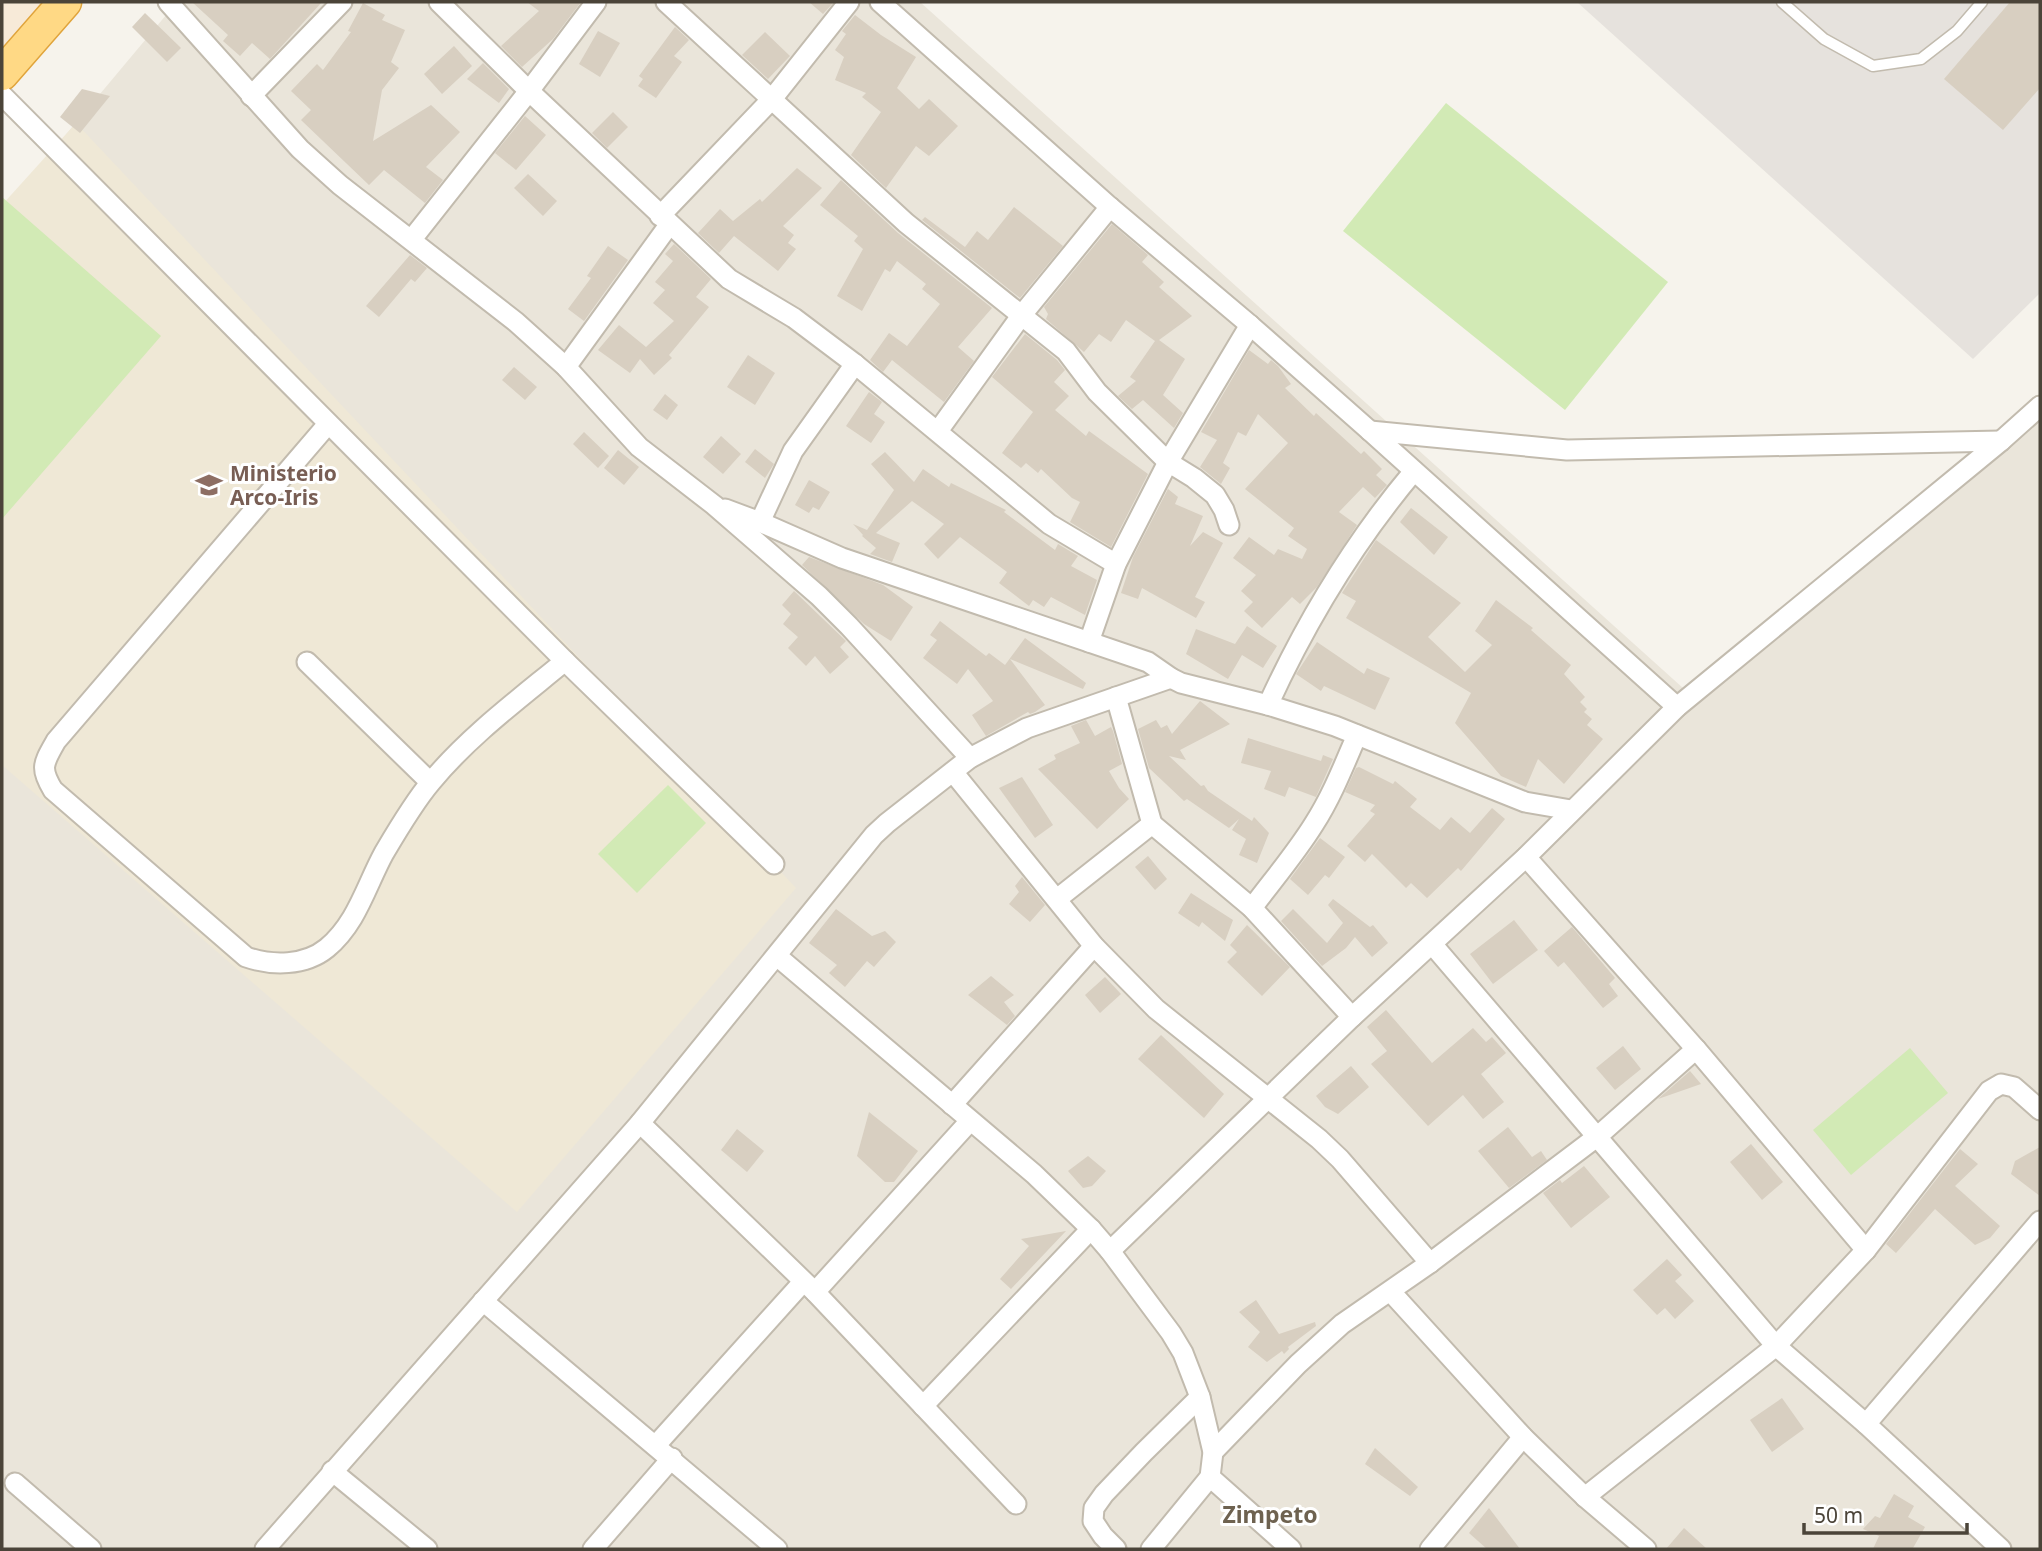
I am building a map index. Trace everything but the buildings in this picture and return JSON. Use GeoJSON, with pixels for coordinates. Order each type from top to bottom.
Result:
{"type":"FeatureCollection","features":[{"type":"Feature","properties":{"kind":"highway"},"geometry":{"type":"LineString","coordinates":[[2,74],[65,2]]}},
{"type":"Feature","properties":{"kind":"street"},"geometry":{"type":"LineString","coordinates":[[168,2],[251,96],[319,166],[516,322],[566,367],[639,447],[714,505],[819,596],[971,758]]}},
{"type":"Feature","properties":{"kind":"street"},"geometry":{"type":"LineString","coordinates":[[251,96],[342,2]]}},
{"type":"Feature","properties":{"kind":"street"},"geometry":{"type":"LineString","coordinates":[[439,2],[664,220],[729,279],[794,318],[855,364],[1049,524],[1116,564]]}},
{"type":"Feature","properties":{"kind":"street"},"geometry":{"type":"LineString","coordinates":[[412,239],[596,2]]}},
{"type":"Feature","properties":{"kind":"street"},"geometry":{"type":"LineString","coordinates":[[666,2],[906,223],[1066,351],[1097,392],[1168,462],[1215,495],[1229,525]]}},
{"type":"Feature","properties":{"kind":"street"},"geometry":{"type":"LineString","coordinates":[[566,367],[664,220],[772,99],[849,2]]}},
{"type":"Feature","properties":{"kind":"street"},"geometry":{"type":"LineString","coordinates":[[880,2],[1110,207],[1370,431],[1677,707]]}},
{"type":"Feature","properties":{"kind":"street"},"geometry":{"type":"LineString","coordinates":[[2,95],[565,661],[774,864]]}},
{"type":"Feature","properties":{"kind":"street"},"geometry":{"type":"LineString","coordinates":[[938,431],[1021,316],[1110,207]]}},
{"type":"Feature","properties":{"kind":"street"},"geometry":{"type":"LineString","coordinates":[[1089,642],[1116,564],[1168,462],[1250,325]]}},
{"type":"Feature","properties":{"kind":"street"},"geometry":{"type":"LineString","coordinates":[[761,522],[793,451],[855,364]]}},
{"type":"Feature","properties":{"kind":"street"},"geometry":{"type":"LineString","coordinates":[[1110,1251],[1352,1017],[1526,857],[1677,707],[2001,441],[2040,405]]}},
{"type":"Feature","properties":{"kind":"street"},"geometry":{"type":"LineString","coordinates":[[328,424],[56,741],[44,762],[44,775],[54,790],[246,957],[260,962],[282,964],[299,961],[324,951],[353,919],[385,853],[430,782],[481,731],[565,661]]}},
{"type":"Feature","properties":{"kind":"street"},"geometry":{"type":"LineString","coordinates":[[1370,431],[1567,450],[2001,441]]}},
{"type":"Feature","properties":{"kind":"street"},"geometry":{"type":"LineString","coordinates":[[1268,705],[1297,642],[1380,512],[1414,471]]}},
{"type":"Feature","properties":{"kind":"street"},"geometry":{"type":"LineString","coordinates":[[714,505],[761,522],[842,558],[1148,662],[1171,678],[1268,705],[1357,735],[1525,802],[1572,810]]}},
{"type":"Feature","properties":{"kind":"street"},"geometry":{"type":"LineString","coordinates":[[307,663],[430,782]]}},
{"type":"Feature","properties":{"kind":"street"},"geometry":{"type":"LineString","coordinates":[[265,1549],[640,1123],[778,957],[874,835],[971,758],[1045,720],[1171,678]]}},
{"type":"Feature","properties":{"kind":"street"},"geometry":{"type":"LineString","coordinates":[[1116,697],[1152,824],[1252,908],[1352,1017]]}},
{"type":"Feature","properties":{"kind":"street"},"geometry":{"type":"LineString","coordinates":[[1252,908],[1315,823],[1357,735]]}},
{"type":"Feature","properties":{"kind":"street"},"geometry":{"type":"LineString","coordinates":[[953,772],[1094,946],[1162,1014],[1319,1139],[1340,1159],[1430,1263]]}},
{"type":"Feature","properties":{"kind":"street"},"geometry":{"type":"LineString","coordinates":[[1056,899],[1152,824]]}},
{"type":"Feature","properties":{"kind":"street"},"geometry":{"type":"LineString","coordinates":[[1526,857],[1696,1049],[1866,1250]]}},
{"type":"Feature","properties":{"kind":"street"},"geometry":{"type":"LineString","coordinates":[[1432,944],[1776,1346],[1866,1424],[2001,1549]]}},
{"type":"Feature","properties":{"kind":"street"},"geometry":{"type":"LineString","coordinates":[[952,1105],[1094,946]]}},
{"type":"Feature","properties":{"kind":"street"},"geometry":{"type":"LineString","coordinates":[[778,957],[1034,1174],[1110,1251],[1171,1333],[1183,1353],[1200,1397],[1213,1452],[1210,1477],[1151,1549]]}},
{"type":"Feature","properties":{"kind":"street"},"geometry":{"type":"LineString","coordinates":[[1213,1452],[1342,1324],[1391,1292],[1598,1136],[1696,1049]]}},
{"type":"Feature","properties":{"kind":"street"},"geometry":{"type":"LineString","coordinates":[[1585,1497],[1776,1346],[1866,1250],[1989,1091],[2001,1084],[2014,1087],[2040,1110]]}},
{"type":"Feature","properties":{"kind":"street"},"geometry":{"type":"LineString","coordinates":[[656,1445],[970,1121]]}},
{"type":"Feature","properties":{"kind":"street"},"geometry":{"type":"LineString","coordinates":[[640,1123],[809,1287],[1016,1504]]}},
{"type":"Feature","properties":{"kind":"street"},"geometry":{"type":"LineString","coordinates":[[1866,1424],[2040,1221]]}},
{"type":"Feature","properties":{"kind":"street"},"geometry":{"type":"LineString","coordinates":[[923,1406],[1091,1229]]}},
{"type":"Feature","properties":{"kind":"street"},"geometry":{"type":"LineString","coordinates":[[1391,1292],[1523,1437],[1585,1497],[1646,1549]]}},
{"type":"Feature","properties":{"kind":"street"},"geometry":{"type":"LineString","coordinates":[[483,1301],[777,1549]]}},
{"type":"Feature","properties":{"kind":"street"},"geometry":{"type":"LineString","coordinates":[[1116,1549],[1093,1521],[1094,1508],[1144,1452],[1200,1397]]}},
{"type":"Feature","properties":{"kind":"street"},"geometry":{"type":"LineString","coordinates":[[1430,1549],[1523,1437]]}},
{"type":"Feature","properties":{"kind":"street"},"geometry":{"type":"LineString","coordinates":[[593,1549],[672,1458]]}},
{"type":"Feature","properties":{"kind":"street"},"geometry":{"type":"LineString","coordinates":[[332,1471],[427,1549]]}},
{"type":"Feature","properties":{"kind":"street"},"geometry":{"type":"LineString","coordinates":[[1210,1477],[1291,1549]]}},
{"type":"Feature","properties":{"kind":"street"},"geometry":{"type":"LineString","coordinates":[[15,1483],[92,1549]]}},
{"type":"Feature","properties":{"kind":"lane"},"geometry":{"type":"LineString","coordinates":[[1782,2],[1824,39],[1873,66],[1921,59],[1957,31],[1982,2]]}},
{"type":"Feature","properties":{"kind":"shaded area"},"geometry":{"type":"Polygon","coordinates":[[[2,2],[56,2],[2,61],[2,2]]]}},
{"type":"Feature","properties":{"kind":"shaded area"},"geometry":{"type":"Polygon","coordinates":[[[177,2],[920,2],[1693,697],[2040,407],[2040,1549],[2,1549],[2,211],[177,2]]]}},
{"type":"Feature","properties":{"kind":"shaded area"},"geometry":{"type":"Polygon","coordinates":[[[1577,2],[2040,2],[2040,293],[1973,359],[1577,2]]]}},
{"type":"Feature","properties":{"kind":"shaded area","name":"Ministerio Arco-Iris"},"geometry":{"type":"Polygon","coordinates":[[[76,123],[796,888],[517,1212],[2,765],[2,205],[76,123]]]}},
{"type":"Feature","properties":{"kind":"green space"},"geometry":{"type":"Polygon","coordinates":[[[1446,103],[1668,282],[1565,410],[1343,231],[1446,103]]]}},
{"type":"Feature","properties":{"kind":"green space"},"geometry":{"type":"Polygon","coordinates":[[[2,197],[161,336],[2,519],[2,197]]]}},
{"type":"Feature","properties":{"kind":"green space"},"geometry":{"type":"Polygon","coordinates":[[[668,785],[706,823],[637,893],[598,854],[668,785]]]}},
{"type":"Feature","properties":{"kind":"green space"},"geometry":{"type":"Polygon","coordinates":[[[1910,1048],[1948,1093],[1851,1175],[1813,1130],[1910,1048]]]}},
{"type":"Feature","properties":{"kind":"place","name":"Ministerio Arco-Iris"},"geometry":{"type":"Point","coordinates":[209,485]}},
{"type":"Feature","properties":{"kind":"district","name":"Zimpeto"},"geometry":{"type":"Point","coordinates":[1270,1514]}}]}
